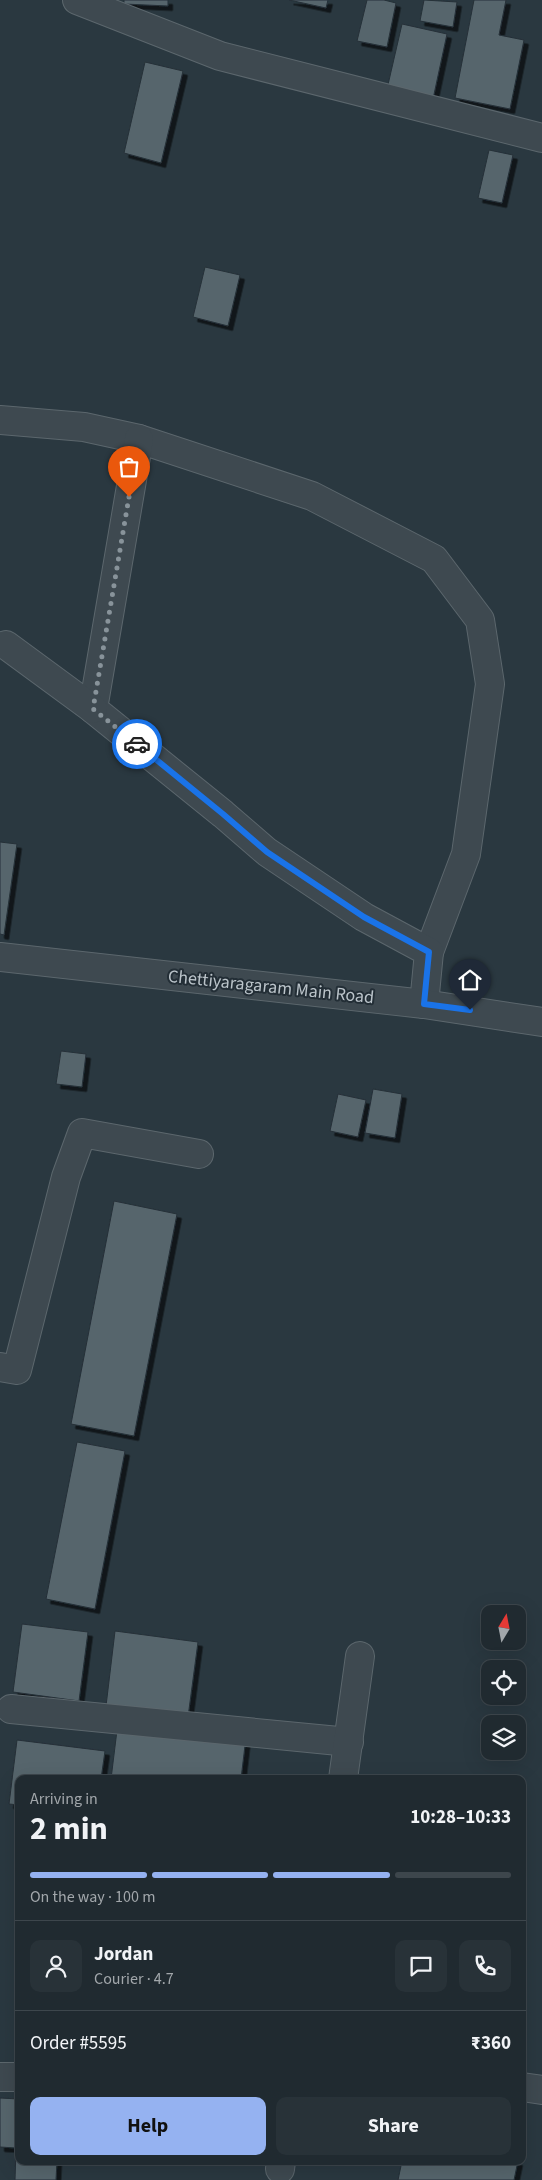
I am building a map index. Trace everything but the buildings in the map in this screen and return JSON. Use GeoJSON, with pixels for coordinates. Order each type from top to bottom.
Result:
{"type":"FeatureCollection","features":[{"type":"Feature","properties":{"kind":"street"},"geometry":{"type":"LineString","coordinates":[[76,0],[220,56],[542,138]]}},
{"type":"Feature","properties":{"kind":"street"},"geometry":{"type":"LineString","coordinates":[[0,420],[84,427],[139,439],[312,496],[434,559],[480,620],[490,684],[469,835],[466,854],[429,952],[424,1004]]}},
{"type":"Feature","properties":{"kind":"street"},"geometry":{"type":"LineString","coordinates":[[93,709],[139,439]]}},
{"type":"Feature","properties":{"kind":"street"},"geometry":{"type":"LineString","coordinates":[[6,645],[93,709],[267,852],[364,917],[429,952]]}},
{"type":"Feature","properties":{"kind":"street","name":"Chettiyaragaram Main Road"},"geometry":{"type":"LineString","coordinates":[[0,957],[424,1004],[542,1022]]}},
{"type":"Feature","properties":{"kind":"street"},"geometry":{"type":"LineString","coordinates":[[0,1367],[16,1370],[66,1176],[82,1133],[199,1154]]}},
{"type":"Feature","properties":{"kind":"street"},"geometry":{"type":"LineString","coordinates":[[344,1775],[360,1656]]}},
{"type":"Feature","properties":{"kind":"street"},"geometry":{"type":"LineString","coordinates":[[11,1709],[349,1742]]}},
{"type":"Feature","properties":{"kind":"street"},"geometry":{"type":"LineString","coordinates":[[0,2077],[15,2077]]}},
{"type":"Feature","properties":{"kind":"street"},"geometry":{"type":"LineString","coordinates":[[526,2088],[542,2090]]}},
{"type":"Feature","properties":{"kind":"way so far"},"geometry":{"type":"LineString","coordinates":[[129,497],[93,709],[137,744]]}},
{"type":"Feature","properties":{"kind":"route"},"geometry":{"type":"LineString","coordinates":[[137,744],[267,852],[364,917],[429,952],[424,1004],[470,1010]]}}]}
